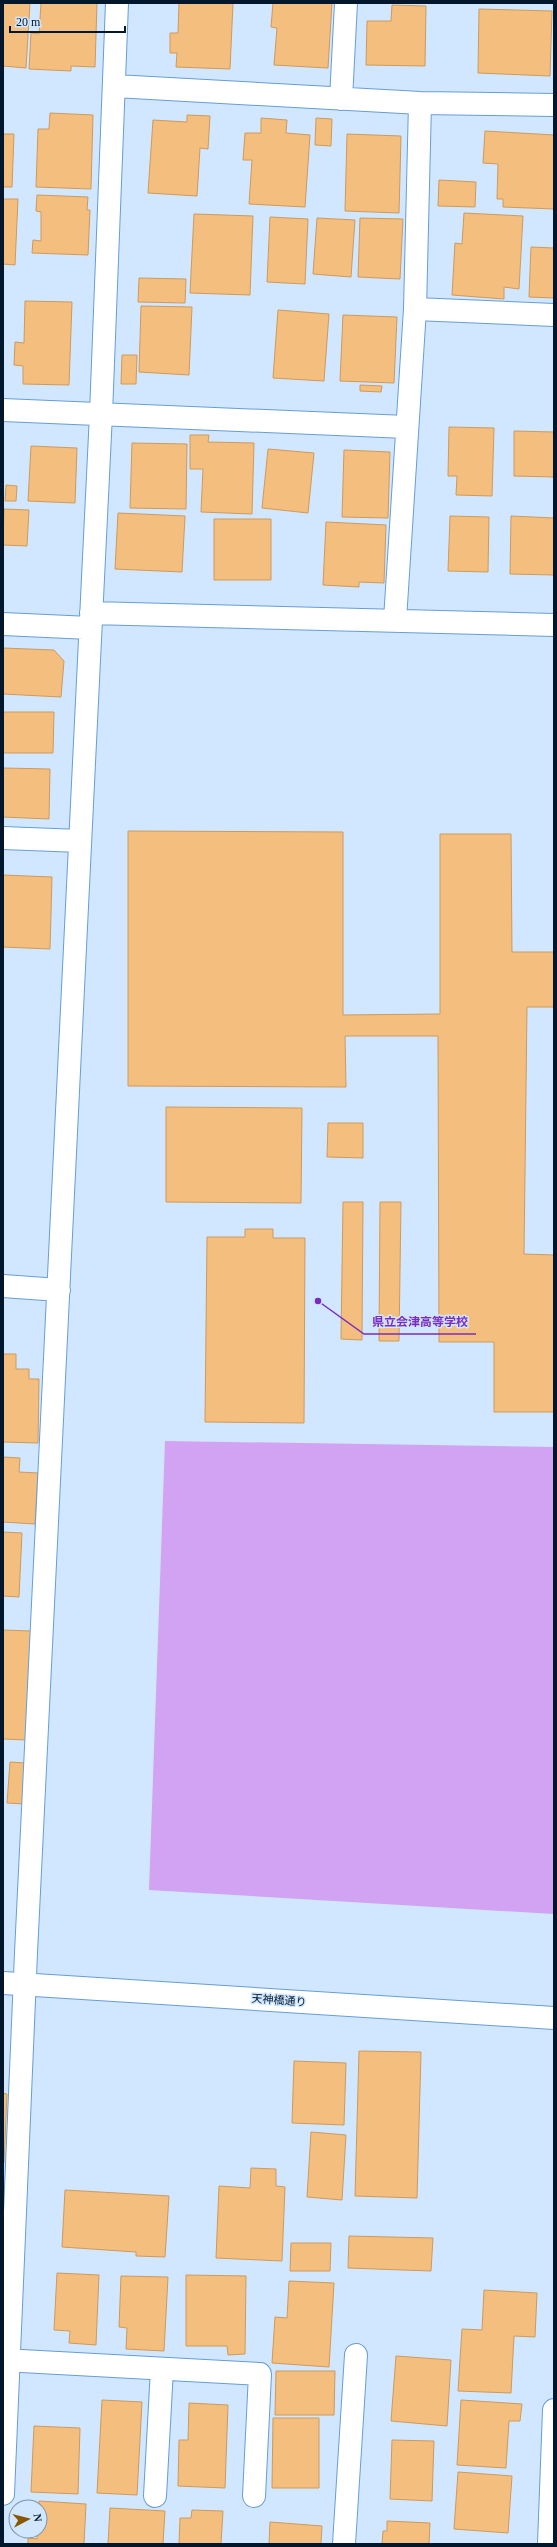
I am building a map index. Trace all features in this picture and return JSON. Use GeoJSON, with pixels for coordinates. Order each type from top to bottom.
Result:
{"type":"FeatureCollection","features":[{"type":"Feature","properties":{"kind":"street"},"geometry":{"type":"LineString","coordinates":[[3,2494],[6,2360],[101,414],[115,86],[117,3]]}},
{"type":"Feature","properties":{"kind":"street"},"geometry":{"type":"LineString","coordinates":[[341,99],[346,3]]}},
{"type":"Feature","properties":{"kind":"street"},"geometry":{"type":"LineString","coordinates":[[115,86],[420,103],[554,105]]}},
{"type":"Feature","properties":{"kind":"street"},"geometry":{"type":"LineString","coordinates":[[395,620],[406,428],[415,310],[420,103]]}},
{"type":"Feature","properties":{"kind":"street"},"geometry":{"type":"LineString","coordinates":[[415,310],[554,315]]}},
{"type":"Feature","properties":{"kind":"street"},"geometry":{"type":"LineString","coordinates":[[3,410],[406,428]]}},
{"type":"Feature","properties":{"kind":"street"},"geometry":{"type":"LineString","coordinates":[[3,624],[91,620],[395,620],[554,626]]}},
{"type":"Feature","properties":{"kind":"street"},"geometry":{"type":"LineString","coordinates":[[3,838],[80,842]]}},
{"type":"Feature","properties":{"kind":"street"},"geometry":{"type":"LineString","coordinates":[[3,1286],[58,1290]]}},
{"type":"Feature","properties":{"kind":"street","name":"天神橋通り"},"geometry":{"type":"LineString","coordinates":[[3,1983],[554,2018]]}},
{"type":"Feature","properties":{"kind":"street"},"geometry":{"type":"LineString","coordinates":[[344,2544],[356,2355]]}},
{"type":"Feature","properties":{"kind":"street"},"geometry":{"type":"LineString","coordinates":[[6,2360],[260,2374],[254,2496]]}},
{"type":"Feature","properties":{"kind":"street"},"geometry":{"type":"LineString","coordinates":[[155,2496],[162,2369]]}},
{"type":"Feature","properties":{"kind":"street"},"geometry":{"type":"LineString","coordinates":[[549,2544],[554,2410]]}},
{"type":"Feature","properties":{"kind":"shaded area"},"geometry":{"type":"Polygon","coordinates":[[[165,1441],[554,1447],[554,1914],[149,1890],[165,1441]]]}},
{"type":"Feature","properties":{"kind":"building"},"geometry":{"type":"Polygon","coordinates":[[[3,3],[30,3],[26,68],[3,66],[3,3]]]}},
{"type":"Feature","properties":{"kind":"building"},"geometry":{"type":"Polygon","coordinates":[[[41,3],[97,3],[95,67],[71,66],[71,71],[29,69],[31,33],[39,34],[41,3]]]}},
{"type":"Feature","properties":{"kind":"building"},"geometry":{"type":"Polygon","coordinates":[[[179,3],[233,3],[230,69],[176,67],[177,53],[170,53],[170,33],[178,33],[179,3]]]}},
{"type":"Feature","properties":{"kind":"building"},"geometry":{"type":"Polygon","coordinates":[[[273,3],[332,3],[328,68],[274,65],[277,28],[271,27],[273,3]]]}},
{"type":"Feature","properties":{"kind":"building"},"geometry":{"type":"Polygon","coordinates":[[[392,5],[426,6],[425,66],[366,65],[367,21],[391,21],[392,5]]]}},
{"type":"Feature","properties":{"kind":"building"},"geometry":{"type":"Polygon","coordinates":[[[479,9],[552,11],[550,76],[478,73],[479,9]]]}},
{"type":"Feature","properties":{"kind":"building"},"geometry":{"type":"Polygon","coordinates":[[[50,113],[93,115],[91,189],[36,187],[38,129],[49,129],[50,113]]]}},
{"type":"Feature","properties":{"kind":"building"},"geometry":{"type":"Polygon","coordinates":[[[187,115],[210,116],[208,149],[200,148],[197,196],[148,193],[153,120],[187,122],[187,115]]]}},
{"type":"Feature","properties":{"kind":"building"},"geometry":{"type":"Polygon","coordinates":[[[261,118],[287,120],[286,133],[310,135],[305,207],[249,204],[252,160],[243,160],[245,133],[261,133],[261,118]]]}},
{"type":"Feature","properties":{"kind":"building"},"geometry":{"type":"Polygon","coordinates":[[[316,118],[332,119],[331,146],[315,145],[316,118]]]}},
{"type":"Feature","properties":{"kind":"building"},"geometry":{"type":"Polygon","coordinates":[[[485,131],[554,135],[554,209],[503,207],[503,199],[497,199],[498,164],[483,163],[485,131]]]}},
{"type":"Feature","properties":{"kind":"building"},"geometry":{"type":"Polygon","coordinates":[[[3,134],[14,134],[12,187],[3,187],[3,134]]]}},
{"type":"Feature","properties":{"kind":"building"},"geometry":{"type":"Polygon","coordinates":[[[347,134],[401,136],[399,213],[345,211],[347,134]]]}},
{"type":"Feature","properties":{"kind":"building"},"geometry":{"type":"Polygon","coordinates":[[[439,180],[476,182],[475,207],[438,206],[439,180]]]}},
{"type":"Feature","properties":{"kind":"building"},"geometry":{"type":"Polygon","coordinates":[[[37,195],[88,197],[87,210],[90,210],[88,255],[32,253],[33,240],[41,241],[41,212],[36,211],[37,195]]]}},
{"type":"Feature","properties":{"kind":"building"},"geometry":{"type":"Polygon","coordinates":[[[3,199],[18,199],[15,265],[3,264],[3,199]]]}},
{"type":"Feature","properties":{"kind":"building"},"geometry":{"type":"Polygon","coordinates":[[[464,213],[523,216],[519,289],[504,287],[504,299],[452,295],[455,243],[462,244],[464,213]]]}},
{"type":"Feature","properties":{"kind":"building"},"geometry":{"type":"Polygon","coordinates":[[[194,214],[253,216],[250,295],[190,293],[194,214]]]}},
{"type":"Feature","properties":{"kind":"building"},"geometry":{"type":"Polygon","coordinates":[[[270,217],[308,219],[305,284],[267,282],[270,217]]]}},
{"type":"Feature","properties":{"kind":"building"},"geometry":{"type":"Polygon","coordinates":[[[317,218],[355,220],[351,277],[313,274],[317,218]]]}},
{"type":"Feature","properties":{"kind":"building"},"geometry":{"type":"Polygon","coordinates":[[[360,218],[403,219],[400,279],[358,277],[360,218]]]}},
{"type":"Feature","properties":{"kind":"building"},"geometry":{"type":"Polygon","coordinates":[[[531,247],[554,248],[554,298],[529,297],[531,247]]]}},
{"type":"Feature","properties":{"kind":"building"},"geometry":{"type":"Polygon","coordinates":[[[139,278],[186,279],[185,303],[138,302],[139,278]]]}},
{"type":"Feature","properties":{"kind":"building"},"geometry":{"type":"Polygon","coordinates":[[[25,301],[72,302],[69,385],[23,384],[23,366],[14,365],[15,342],[24,343],[25,301]]]}},
{"type":"Feature","properties":{"kind":"building"},"geometry":{"type":"Polygon","coordinates":[[[141,306],[192,307],[189,375],[139,372],[141,306]]]}},
{"type":"Feature","properties":{"kind":"building"},"geometry":{"type":"Polygon","coordinates":[[[278,310],[329,314],[324,381],[273,378],[278,310]]]}},
{"type":"Feature","properties":{"kind":"building"},"geometry":{"type":"Polygon","coordinates":[[[343,315],[397,317],[394,383],[340,381],[343,315]]]}},
{"type":"Feature","properties":{"kind":"building"},"geometry":{"type":"Polygon","coordinates":[[[122,355],[137,355],[136,384],[121,384],[122,355]]]}},
{"type":"Feature","properties":{"kind":"building"},"geometry":{"type":"Polygon","coordinates":[[[360,385],[382,386],[381,392],[360,391],[360,385]]]}},
{"type":"Feature","properties":{"kind":"building"},"geometry":{"type":"Polygon","coordinates":[[[449,427],[494,428],[492,496],[456,495],[457,476],[448,476],[449,427]]]}},
{"type":"Feature","properties":{"kind":"building"},"geometry":{"type":"Polygon","coordinates":[[[514,431],[554,432],[554,477],[514,476],[514,431]]]}},
{"type":"Feature","properties":{"kind":"building"},"geometry":{"type":"Polygon","coordinates":[[[190,435],[209,435],[208,442],[254,443],[252,514],[201,512],[203,469],[190,469],[190,435]]]}},
{"type":"Feature","properties":{"kind":"building"},"geometry":{"type":"Polygon","coordinates":[[[132,443],[187,444],[186,509],[130,508],[132,443]]]}},
{"type":"Feature","properties":{"kind":"building"},"geometry":{"type":"Polygon","coordinates":[[[31,446],[77,448],[75,503],[28,501],[31,446]]]}},
{"type":"Feature","properties":{"kind":"building"},"geometry":{"type":"Polygon","coordinates":[[[268,449],[314,453],[308,513],[262,508],[268,449]]]}},
{"type":"Feature","properties":{"kind":"building"},"geometry":{"type":"Polygon","coordinates":[[[344,450],[390,452],[388,518],[342,517],[344,450]]]}},
{"type":"Feature","properties":{"kind":"building"},"geometry":{"type":"Polygon","coordinates":[[[6,485],[17,486],[16,501],[5,501],[6,485]]]}},
{"type":"Feature","properties":{"kind":"building"},"geometry":{"type":"Polygon","coordinates":[[[4,509],[29,510],[27,546],[3,545],[4,509]]]}},
{"type":"Feature","properties":{"kind":"building"},"geometry":{"type":"Polygon","coordinates":[[[118,513],[185,516],[182,572],[115,569],[118,513]]]}},
{"type":"Feature","properties":{"kind":"building"},"geometry":{"type":"Polygon","coordinates":[[[450,516],[489,517],[488,572],[448,571],[450,516]]]}},
{"type":"Feature","properties":{"kind":"building"},"geometry":{"type":"Polygon","coordinates":[[[511,516],[554,518],[554,575],[510,574],[511,516]]]}},
{"type":"Feature","properties":{"kind":"building"},"geometry":{"type":"Polygon","coordinates":[[[214,519],[271,519],[271,580],[214,580],[214,519]]]}},
{"type":"Feature","properties":{"kind":"building"},"geometry":{"type":"Polygon","coordinates":[[[326,522],[386,525],[384,583],[359,582],[359,587],[323,585],[326,522]]]}},
{"type":"Feature","properties":{"kind":"building"},"geometry":{"type":"Polygon","coordinates":[[[3,648],[54,650],[64,661],[61,697],[3,694],[3,648]]]}},
{"type":"Feature","properties":{"kind":"building"},"geometry":{"type":"Polygon","coordinates":[[[3,712],[54,712],[53,753],[3,753],[3,712]]]}},
{"type":"Feature","properties":{"kind":"building"},"geometry":{"type":"Polygon","coordinates":[[[3,768],[50,769],[49,819],[3,817],[3,768]]]}},
{"type":"Feature","properties":{"kind":"building"},"geometry":{"type":"Polygon","coordinates":[[[128,831],[343,832],[343,1015],[440,1014],[440,834],[511,834],[512,952],[554,952],[554,1007],[527,1007],[524,1254],[554,1255],[554,1412],[494,1412],[494,1342],[439,1342],[438,1036],[345,1036],[346,1087],[128,1086],[128,831]]]}},
{"type":"Feature","properties":{"kind":"building"},"geometry":{"type":"Polygon","coordinates":[[[3,875],[52,877],[50,949],[3,947],[3,875]]]}},
{"type":"Feature","properties":{"kind":"building"},"geometry":{"type":"Polygon","coordinates":[[[166,1107],[302,1108],[301,1203],[166,1202],[166,1107]]]}},
{"type":"Feature","properties":{"kind":"building"},"geometry":{"type":"Polygon","coordinates":[[[328,1123],[363,1123],[363,1158],[327,1157],[328,1123]]]}},
{"type":"Feature","properties":{"kind":"building"},"geometry":{"type":"Polygon","coordinates":[[[343,1202],[363,1202],[362,1340],[341,1339],[343,1202]]]}},
{"type":"Feature","properties":{"kind":"building"},"geometry":{"type":"Polygon","coordinates":[[[380,1202],[401,1202],[399,1341],[379,1341],[380,1202]]]}},
{"type":"Feature","properties":{"kind":"building"},"geometry":{"type":"Polygon","coordinates":[[[245,1229],[273,1229],[273,1238],[305,1238],[304,1423],[205,1422],[207,1237],[245,1237],[245,1229]]]}},
{"type":"Feature","properties":{"kind":"building"},"geometry":{"type":"Polygon","coordinates":[[[3,1354],[16,1354],[16,1369],[29,1369],[29,1379],[39,1379],[38,1443],[3,1442],[3,1354]]]}},
{"type":"Feature","properties":{"kind":"building"},"geometry":{"type":"Polygon","coordinates":[[[3,1457],[20,1458],[19,1472],[38,1473],[35,1524],[3,1522],[3,1457]]]}},
{"type":"Feature","properties":{"kind":"building"},"geometry":{"type":"Polygon","coordinates":[[[3,1532],[22,1533],[19,1597],[3,1596],[3,1532]]]}},
{"type":"Feature","properties":{"kind":"building"},"geometry":{"type":"Polygon","coordinates":[[[3,1630],[31,1631],[28,1740],[3,1739],[3,1630]]]}},
{"type":"Feature","properties":{"kind":"building"},"geometry":{"type":"Polygon","coordinates":[[[10,1762],[26,1763],[24,1804],[7,1803],[10,1762]]]}},
{"type":"Feature","properties":{"kind":"building"},"geometry":{"type":"Polygon","coordinates":[[[359,2051],[421,2052],[417,2198],[355,2196],[359,2051]]]}},
{"type":"Feature","properties":{"kind":"building"},"geometry":{"type":"Polygon","coordinates":[[[294,2061],[346,2063],[344,2125],[292,2123],[294,2061]]]}},
{"type":"Feature","properties":{"kind":"building"},"geometry":{"type":"Polygon","coordinates":[[[3,2093],[7,2094],[4,2163],[3,2163],[3,2093]]]}},
{"type":"Feature","properties":{"kind":"building"},"geometry":{"type":"Polygon","coordinates":[[[311,2132],[346,2135],[342,2200],[307,2197],[311,2132]]]}},
{"type":"Feature","properties":{"kind":"building"},"geometry":{"type":"Polygon","coordinates":[[[251,2168],[276,2169],[276,2186],[285,2187],[282,2261],[216,2258],[219,2186],[250,2188],[251,2168]]]}},
{"type":"Feature","properties":{"kind":"building"},"geometry":{"type":"Polygon","coordinates":[[[65,2190],[169,2196],[165,2257],[136,2256],[136,2252],[62,2247],[65,2190]]]}},
{"type":"Feature","properties":{"kind":"building"},"geometry":{"type":"Polygon","coordinates":[[[349,2236],[433,2238],[431,2271],[348,2268],[349,2236]]]}},
{"type":"Feature","properties":{"kind":"building"},"geometry":{"type":"Polygon","coordinates":[[[291,2243],[331,2243],[330,2271],[290,2271],[291,2243]]]}},
{"type":"Feature","properties":{"kind":"building"},"geometry":{"type":"Polygon","coordinates":[[[57,2273],[99,2275],[96,2345],[69,2343],[70,2331],[54,2330],[57,2273]]]}},
{"type":"Feature","properties":{"kind":"building"},"geometry":{"type":"Polygon","coordinates":[[[186,2275],[246,2276],[245,2354],[228,2355],[227,2346],[186,2346],[186,2275]]]}},
{"type":"Feature","properties":{"kind":"building"},"geometry":{"type":"Polygon","coordinates":[[[121,2276],[168,2277],[164,2351],[126,2349],[127,2328],[119,2327],[121,2276]]]}},
{"type":"Feature","properties":{"kind":"building"},"geometry":{"type":"Polygon","coordinates":[[[289,2281],[334,2283],[329,2367],[272,2363],[275,2317],[287,2318],[289,2281]]]}},
{"type":"Feature","properties":{"kind":"building"},"geometry":{"type":"Polygon","coordinates":[[[484,2290],[537,2293],[535,2337],[514,2336],[511,2393],[458,2391],[462,2329],[482,2330],[484,2290]]]}},
{"type":"Feature","properties":{"kind":"building"},"geometry":{"type":"Polygon","coordinates":[[[396,2356],[451,2360],[447,2426],[391,2421],[396,2356]]]}},
{"type":"Feature","properties":{"kind":"building"},"geometry":{"type":"Polygon","coordinates":[[[276,2371],[335,2371],[334,2415],[275,2415],[276,2371]]]}},
{"type":"Feature","properties":{"kind":"building"},"geometry":{"type":"Polygon","coordinates":[[[102,2400],[142,2402],[137,2495],[97,2493],[102,2400]]]}},
{"type":"Feature","properties":{"kind":"building"},"geometry":{"type":"Polygon","coordinates":[[[461,2400],[522,2404],[520,2421],[509,2421],[506,2468],[457,2465],[461,2400]]]}},
{"type":"Feature","properties":{"kind":"building"},"geometry":{"type":"Polygon","coordinates":[[[189,2403],[228,2405],[225,2488],[178,2486],[179,2440],[188,2440],[189,2403]]]}},
{"type":"Feature","properties":{"kind":"building"},"geometry":{"type":"Polygon","coordinates":[[[273,2418],[319,2418],[319,2488],[272,2488],[273,2418]]]}},
{"type":"Feature","properties":{"kind":"building"},"geometry":{"type":"Polygon","coordinates":[[[34,2426],[80,2428],[78,2494],[31,2492],[34,2426]]]}},
{"type":"Feature","properties":{"kind":"building"},"geometry":{"type":"Polygon","coordinates":[[[392,2440],[434,2441],[432,2501],[390,2499],[392,2440]]]}},
{"type":"Feature","properties":{"kind":"building"},"geometry":{"type":"Polygon","coordinates":[[[458,2472],[512,2476],[508,2533],[454,2529],[458,2472]]]}},
{"type":"Feature","properties":{"kind":"building"},"geometry":{"type":"Polygon","coordinates":[[[48,2502],[86,2504],[84,2544],[28,2544],[28,2539],[48,2539],[48,2502]]]}},
{"type":"Feature","properties":{"kind":"building"},"geometry":{"type":"Polygon","coordinates":[[[110,2508],[165,2511],[163,2544],[108,2544],[110,2508]]]}},
{"type":"Feature","properties":{"kind":"building"},"geometry":{"type":"Polygon","coordinates":[[[192,2510],[223,2511],[221,2544],[179,2544],[180,2518],[191,2518],[192,2510]]]}},
{"type":"Feature","properties":{"kind":"building"},"geometry":{"type":"Polygon","coordinates":[[[387,2521],[430,2523],[429,2544],[382,2544],[383,2531],[387,2531],[387,2521]]]}},
{"type":"Feature","properties":{"kind":"building"},"geometry":{"type":"Polygon","coordinates":[[[270,2522],[322,2526],[321,2544],[269,2544],[270,2522]]]}},
{"type":"Feature","properties":{"kind":"place","name":"県立会津高等学校"},"geometry":{"type":"Point","coordinates":[318,1301]}}]}
